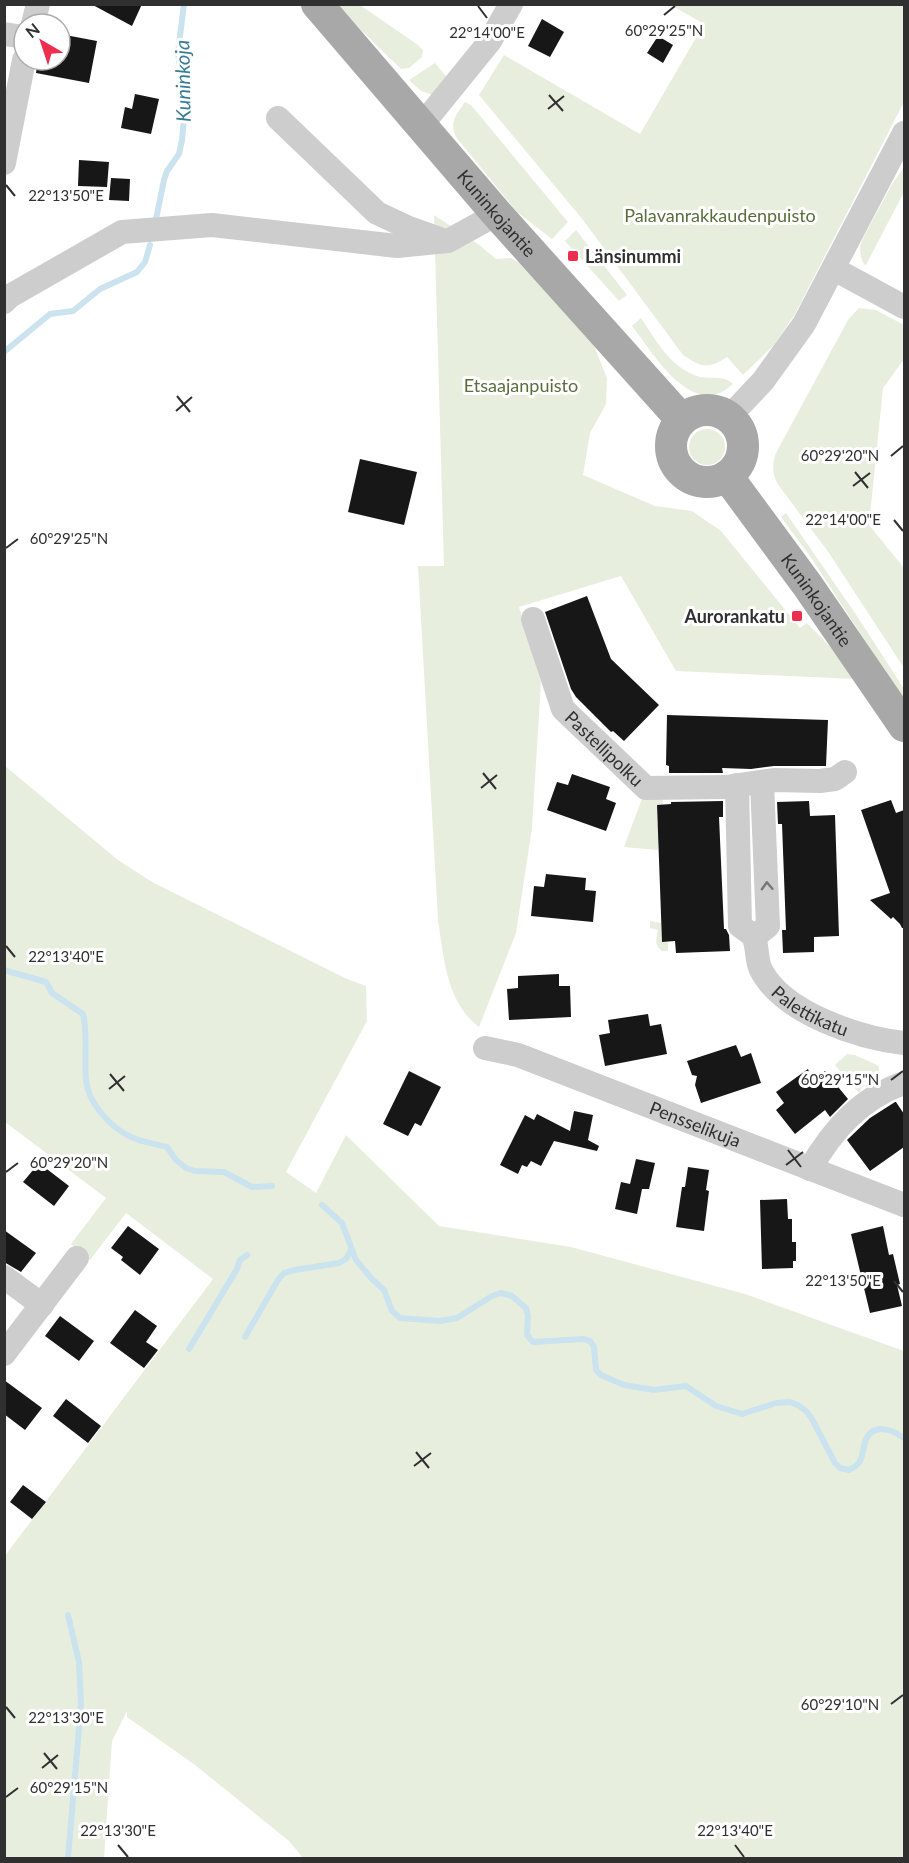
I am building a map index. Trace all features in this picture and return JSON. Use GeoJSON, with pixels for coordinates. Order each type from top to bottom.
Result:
{"type":"FeatureCollection","features":[{"type":"Feature","properties":{"kind":"main road","name":"Kuninkojantie"},"geometry":{"type":"LineString","coordinates":[[317,4],[497,214],[682,420]]}},
{"type":"Feature","properties":{"kind":"main road"},"geometry":{"type":"LineString","coordinates":[[701,410],[720,412],[729,417],[741,432],[743,452],[734,470],[718,480],[699,481],[681,471],[675,464],[670,445],[676,426],[691,413],[701,410]]}},
{"type":"Feature","properties":{"kind":"main road","name":"Kuninkojantie"},"geometry":{"type":"LineString","coordinates":[[727,476],[808,586],[904,726]]}},
{"type":"Feature","properties":{"kind":"street"},"geometry":{"type":"LineString","coordinates":[[422,126],[490,41],[512,4]]}},
{"type":"Feature","properties":{"kind":"street"},"geometry":{"type":"LineString","coordinates":[[4,163],[22,72]]}},
{"type":"Feature","properties":{"kind":"street"},"geometry":{"type":"LineString","coordinates":[[279,118],[377,213],[416,231],[448,241]]}},
{"type":"Feature","properties":{"kind":"street"},"geometry":{"type":"LineString","coordinates":[[729,417],[763,381],[804,324],[904,133]]}},
{"type":"Feature","properties":{"kind":"street"},"geometry":{"type":"LineString","coordinates":[[4,302],[10,296],[122,232],[212,225],[397,246],[448,241],[497,214]]}},
{"type":"Feature","properties":{"kind":"street"},"geometry":{"type":"LineString","coordinates":[[834,269],[904,308]]}},
{"type":"Feature","properties":{"kind":"street","name":"Pastellipolku"},"geometry":{"type":"LineString","coordinates":[[532,619],[563,709],[646,788],[726,787],[774,780],[820,781],[835,779],[845,772]]}},
{"type":"Feature","properties":{"kind":"street"},"geometry":{"type":"LineString","coordinates":[[753,937],[768,926],[762,782]]}},
{"type":"Feature","properties":{"kind":"street","name":"Palettikatu"},"geometry":{"type":"LineString","coordinates":[[737,785],[740,926],[753,937],[761,970],[781,996],[803,1010],[843,1028],[904,1043]]}},
{"type":"Feature","properties":{"kind":"street","name":"Pensselikuja"},"geometry":{"type":"LineString","coordinates":[[485,1048],[518,1055],[904,1205]]}},
{"type":"Feature","properties":{"kind":"street"},"geometry":{"type":"LineString","coordinates":[[810,1169],[831,1135],[849,1116],[876,1096],[904,1083]]}},
{"type":"Feature","properties":{"kind":"street"},"geometry":{"type":"LineString","coordinates":[[4,1354],[77,1258]]}},
{"type":"Feature","properties":{"kind":"street"},"geometry":{"type":"LineString","coordinates":[[4,1277],[42,1305]]}},
{"type":"Feature","properties":{"kind":"green space"},"geometry":{"type":"Polygon","coordinates":[[[335,5],[360,5],[418,45],[423,50],[422,57],[409,68],[401,69],[335,5]]]}},
{"type":"Feature","properties":{"kind":"green space","name":"Palavanrakkaudenpuisto"},"geometry":{"type":"Polygon","coordinates":[[[671,5],[904,5],[904,102],[795,314],[774,345],[743,375],[727,357],[715,364],[705,365],[683,355],[583,220],[479,95],[504,55],[640,134],[704,24],[671,5]]]}},
{"type":"Feature","properties":{"kind":"green space"},"geometry":{"type":"Polygon","coordinates":[[[435,63],[450,81],[433,95],[421,91],[409,80],[435,63]]]}},
{"type":"Feature","properties":{"kind":"green space"},"geometry":{"type":"Polygon","coordinates":[[[465,102],[471,105],[568,222],[552,239],[517,212],[456,137],[453,123],[465,102]]]}},
{"type":"Feature","properties":{"kind":"green space"},"geometry":{"type":"Polygon","coordinates":[[[904,167],[904,192],[866,265],[860,254],[863,238],[904,167]]]}},
{"type":"Feature","properties":{"kind":"green space","name":"Etsaajanpuisto"},"geometry":{"type":"Polygon","coordinates":[[[434,215],[478,244],[496,259],[511,258],[528,268],[593,343],[607,378],[606,404],[590,433],[583,475],[655,506],[692,511],[721,531],[800,628],[807,623],[840,657],[854,679],[676,671],[621,576],[519,607],[541,682],[532,828],[516,933],[479,1027],[468,1017],[453,992],[445,964],[438,920],[418,566],[444,566],[434,215]]]}},
{"type":"Feature","properties":{"kind":"green space"},"geometry":{"type":"Polygon","coordinates":[[[576,230],[627,295],[619,301],[565,241],[576,230]]]}},
{"type":"Feature","properties":{"kind":"green space"},"geometry":{"type":"Polygon","coordinates":[[[859,308],[876,310],[904,325],[904,359],[883,388],[869,525],[904,568],[904,668],[829,553],[777,483],[773,472],[776,453],[848,320],[859,308]]]}},
{"type":"Feature","properties":{"kind":"green space"},"geometry":{"type":"Polygon","coordinates":[[[641,318],[664,352],[687,372],[702,377],[725,379],[733,384],[718,394],[712,395],[700,394],[688,389],[666,371],[632,326],[641,318]]]}},
{"type":"Feature","properties":{"kind":"green space"},"geometry":{"type":"Polygon","coordinates":[[[707,429],[720,434],[725,447],[720,460],[707,465],[694,460],[689,447],[694,434],[707,429]]]}},
{"type":"Feature","properties":{"kind":"green space"},"geometry":{"type":"Polygon","coordinates":[[[786,513],[904,689],[904,701],[812,559],[781,517],[786,513]]]}},
{"type":"Feature","properties":{"kind":"green space"},"geometry":{"type":"Polygon","coordinates":[[[5,766],[118,860],[152,882],[347,979],[366,986],[367,1021],[286,1172],[316,1193],[346,1135],[439,1226],[571,1247],[745,1294],[904,1351],[904,1858],[303,1858],[289,1841],[195,1765],[127,1717],[127,1711],[112,1741],[104,1858],[5,1858],[4,1557],[213,1279],[126,1213],[90,1260],[71,1244],[106,1198],[5,1122],[5,766]]]}},
{"type":"Feature","properties":{"kind":"green space"},"geometry":{"type":"Polygon","coordinates":[[[643,796],[663,796],[663,805],[657,806],[657,823],[664,843],[658,843],[658,850],[624,847],[643,796]]]}},
{"type":"Feature","properties":{"kind":"green space"},"geometry":{"type":"Polygon","coordinates":[[[650,921],[661,923],[662,941],[668,942],[668,951],[662,951],[658,946],[656,939],[658,930],[650,928],[650,921]]]}},
{"type":"Feature","properties":{"kind":"green space"},"geometry":{"type":"Polygon","coordinates":[[[847,1054],[855,1055],[879,1066],[879,1079],[866,1079],[859,1093],[835,1065],[847,1054]]]}},
{"type":"Feature","properties":{"kind":"building"},"geometry":{"type":"Polygon","coordinates":[[[91,4],[142,4],[132,26],[91,4]]]}},
{"type":"Feature","properties":{"kind":"building"},"geometry":{"type":"Polygon","coordinates":[[[542,19],[564,32],[550,57],[528,46],[542,19]]]}},
{"type":"Feature","properties":{"kind":"building"},"geometry":{"type":"Polygon","coordinates":[[[72,36],[97,41],[89,83],[36,73],[72,72],[72,36]]]}},
{"type":"Feature","properties":{"kind":"building"},"geometry":{"type":"Polygon","coordinates":[[[658,36],[673,45],[663,63],[647,53],[658,36]]]}},
{"type":"Feature","properties":{"kind":"building"},"geometry":{"type":"Polygon","coordinates":[[[135,94],[159,99],[151,134],[121,128],[125,107],[132,109],[135,94]]]}},
{"type":"Feature","properties":{"kind":"building"},"geometry":{"type":"Polygon","coordinates":[[[79,160],[109,162],[107,187],[78,186],[79,160]]]}},
{"type":"Feature","properties":{"kind":"building"},"geometry":{"type":"Polygon","coordinates":[[[111,178],[130,179],[129,201],[109,200],[111,178]]]}},
{"type":"Feature","properties":{"kind":"building"},"geometry":{"type":"Polygon","coordinates":[[[360,459],[417,472],[404,525],[348,512],[360,459]]]}},
{"type":"Feature","properties":{"kind":"building"},"geometry":{"type":"Polygon","coordinates":[[[587,596],[611,659],[659,705],[624,741],[613,731],[611,732],[571,689],[545,612],[587,596]]]}},
{"type":"Feature","properties":{"kind":"building"},"geometry":{"type":"Polygon","coordinates":[[[667,715],[828,720],[826,766],[722,768],[723,773],[669,773],[669,766],[666,765],[667,715]]]}},
{"type":"Feature","properties":{"kind":"building"},"geometry":{"type":"Polygon","coordinates":[[[572,774],[610,787],[606,799],[616,803],[606,831],[547,810],[557,782],[568,785],[572,774]]]}},
{"type":"Feature","properties":{"kind":"building"},"geometry":{"type":"Polygon","coordinates":[[[891,800],[896,813],[904,810],[904,928],[870,900],[890,893],[861,810],[891,800]]]}},
{"type":"Feature","properties":{"kind":"building"},"geometry":{"type":"Polygon","coordinates":[[[723,801],[723,817],[719,817],[724,929],[729,935],[730,951],[676,953],[675,941],[662,942],[657,805],[671,804],[671,802],[723,801]]]}},
{"type":"Feature","properties":{"kind":"building"},"geometry":{"type":"Polygon","coordinates":[[[809,801],[810,816],[835,815],[839,936],[814,937],[814,952],[783,953],[782,930],[786,930],[782,824],[778,824],[777,802],[809,801]]]}},
{"type":"Feature","properties":{"kind":"building"},"geometry":{"type":"Polygon","coordinates":[[[546,874],[586,878],[585,890],[596,891],[593,922],[531,916],[534,886],[544,887],[546,874]]]}},
{"type":"Feature","properties":{"kind":"building"},"geometry":{"type":"Polygon","coordinates":[[[559,974],[559,986],[570,986],[571,1017],[509,1020],[507,989],[518,988],[518,976],[559,974]]]}},
{"type":"Feature","properties":{"kind":"building"},"geometry":{"type":"Polygon","coordinates":[[[648,1014],[650,1026],[661,1024],[667,1054],[605,1066],[599,1035],[610,1033],[608,1020],[648,1014]]]}},
{"type":"Feature","properties":{"kind":"building"},"geometry":{"type":"Polygon","coordinates":[[[736,1045],[741,1057],[751,1053],[761,1083],[701,1103],[695,1085],[697,1076],[692,1075],[687,1061],[736,1045]]]}},
{"type":"Feature","properties":{"kind":"building"},"geometry":{"type":"Polygon","coordinates":[[[808,1069],[812,1081],[825,1071],[848,1099],[830,1117],[825,1110],[795,1134],[776,1110],[784,1103],[776,1092],[808,1069]]]}},
{"type":"Feature","properties":{"kind":"building"},"geometry":{"type":"Polygon","coordinates":[[[409,1071],[441,1087],[421,1126],[415,1123],[408,1136],[383,1124],[409,1071]]]}},
{"type":"Feature","properties":{"kind":"building"},"geometry":{"type":"Polygon","coordinates":[[[895,1102],[904,1114],[904,1147],[870,1171],[847,1140],[870,1118],[895,1102]]]}},
{"type":"Feature","properties":{"kind":"building"},"geometry":{"type":"Polygon","coordinates":[[[574,1111],[593,1115],[588,1140],[599,1146],[597,1151],[554,1141],[541,1166],[531,1161],[527,1167],[522,1165],[518,1174],[500,1165],[525,1115],[534,1120],[537,1114],[570,1131],[574,1111]]]}},
{"type":"Feature","properties":{"kind":"building"},"geometry":{"type":"Polygon","coordinates":[[[636,1159],[655,1163],[649,1189],[642,1189],[637,1214],[615,1209],[621,1182],[630,1184],[636,1159]]]}},
{"type":"Feature","properties":{"kind":"building"},"geometry":{"type":"Polygon","coordinates":[[[39,1163],[69,1186],[54,1206],[23,1182],[39,1163]]]}},
{"type":"Feature","properties":{"kind":"building"},"geometry":{"type":"Polygon","coordinates":[[[688,1167],[709,1170],[704,1231],[676,1227],[682,1187],[685,1187],[688,1167]]]}},
{"type":"Feature","properties":{"kind":"building"},"geometry":{"type":"Polygon","coordinates":[[[787,1199],[788,1219],[792,1219],[792,1242],[796,1242],[796,1261],[793,1261],[793,1268],[762,1269],[760,1200],[787,1199]]]}},
{"type":"Feature","properties":{"kind":"building"},"geometry":{"type":"Polygon","coordinates":[[[128,1226],[159,1249],[140,1275],[121,1260],[123,1257],[111,1248],[128,1226]]]}},
{"type":"Feature","properties":{"kind":"building"},"geometry":{"type":"Polygon","coordinates":[[[883,1226],[889,1255],[893,1254],[902,1306],[870,1313],[851,1234],[883,1226]]]}},
{"type":"Feature","properties":{"kind":"building"},"geometry":{"type":"Polygon","coordinates":[[[4,1230],[36,1253],[21,1272],[4,1262],[4,1230]]]}},
{"type":"Feature","properties":{"kind":"building"},"geometry":{"type":"Polygon","coordinates":[[[135,1310],[157,1326],[146,1342],[158,1350],[144,1368],[110,1343],[135,1310]]]}},
{"type":"Feature","properties":{"kind":"building"},"geometry":{"type":"Polygon","coordinates":[[[60,1316],[94,1341],[79,1361],[45,1336],[60,1316]]]}},
{"type":"Feature","properties":{"kind":"building"},"geometry":{"type":"Polygon","coordinates":[[[4,1380],[42,1408],[25,1430],[4,1414],[4,1380]]]}},
{"type":"Feature","properties":{"kind":"building"},"geometry":{"type":"Polygon","coordinates":[[[66,1399],[101,1426],[88,1443],[53,1416],[66,1399]]]}},
{"type":"Feature","properties":{"kind":"building"},"geometry":{"type":"Polygon","coordinates":[[[23,1485],[46,1502],[32,1519],[10,1502],[23,1485]]]}},
{"type":"Feature","properties":{"kind":"waterway","name":"Kuninkoja"},"geometry":{"type":"LineString","coordinates":[[155,224],[164,180],[167,171],[179,154],[182,140],[185,108],[178,52],[184,4]]}},
{"type":"Feature","properties":{"kind":"waterway","name":"Kuninkoja"},"geometry":{"type":"LineString","coordinates":[[4,352],[50,314],[73,311],[100,289],[137,272],[145,262],[150,245]]}},
{"type":"Feature","properties":{"kind":"waterway","name":"Kuninkoja"},"geometry":{"type":"LineString","coordinates":[[4,970],[46,982],[52,993],[83,1014],[88,1089],[96,1106],[115,1127],[135,1139],[167,1147],[176,1160],[186,1168],[195,1171],[224,1172],[252,1187],[272,1186]]}},
{"type":"Feature","properties":{"kind":"waterway","name":"Kuninkoja"},"geometry":{"type":"LineString","coordinates":[[322,1205],[342,1223],[356,1260],[384,1290],[392,1311],[400,1318],[440,1321],[457,1318],[492,1296],[501,1293],[512,1296],[526,1308],[527,1335],[533,1342],[583,1339],[590,1341],[594,1347],[596,1370],[601,1375],[624,1385],[654,1390],[686,1386],[716,1406],[742,1414],[776,1403],[790,1402],[798,1405],[812,1419],[835,1463],[840,1468],[849,1470],[858,1464],[865,1442],[872,1432],[888,1430],[904,1438]]}},
{"type":"Feature","properties":{"kind":"waterway"},"geometry":{"type":"LineString","coordinates":[[245,1337],[284,1273],[339,1263],[346,1259],[351,1250]]}},
{"type":"Feature","properties":{"kind":"waterway"},"geometry":{"type":"LineString","coordinates":[[189,1349],[237,1269],[240,1260],[247,1255]]}},
{"type":"Feature","properties":{"kind":"waterway"},"geometry":{"type":"LineString","coordinates":[[68,1615],[79,1662],[81,1705],[68,1858]]}},
{"type":"Feature","properties":{"kind":"place","name":"Länsinummi"},"geometry":{"type":"Point","coordinates":[573,256]}},
{"type":"Feature","properties":{"kind":"place","name":"Aurorankatu"},"geometry":{"type":"Point","coordinates":[797,616]}}]}
